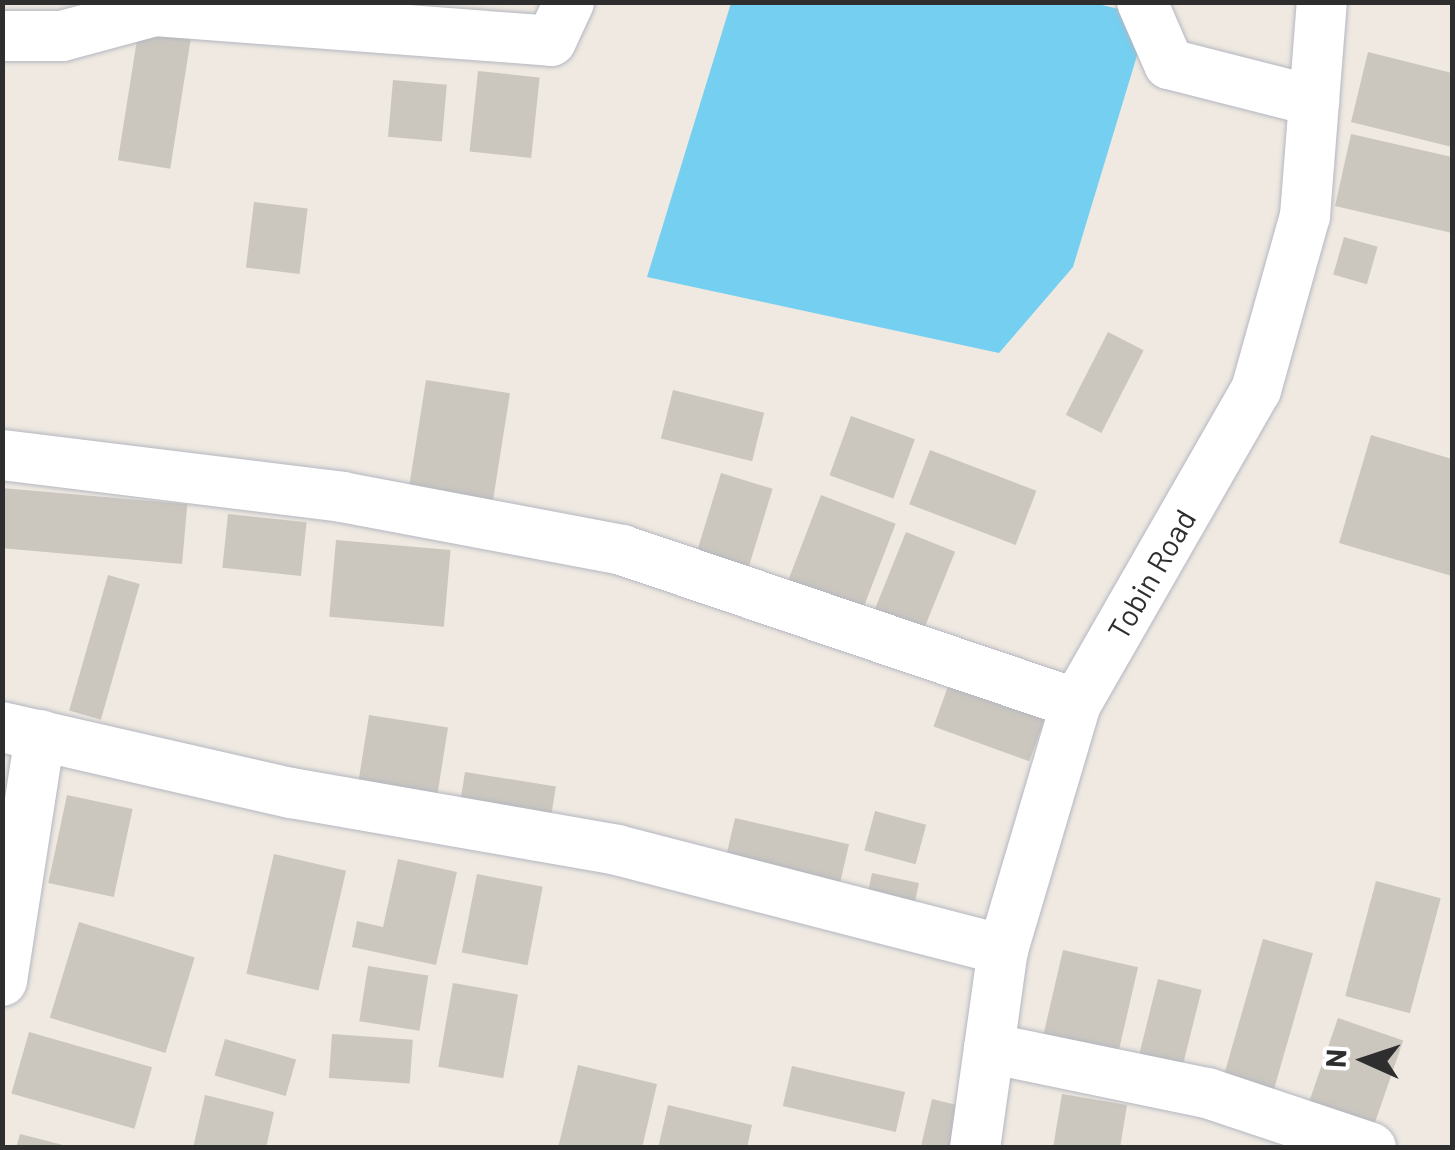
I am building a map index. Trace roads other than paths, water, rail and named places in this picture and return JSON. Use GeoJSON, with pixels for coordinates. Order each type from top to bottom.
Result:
{"type":"FeatureCollection","features":[{"type":"Feature","properties":{"kind":"street"},"geometry":{"type":"LineString","coordinates":[[2,36],[62,36],[155,11],[551,41],[569,2]]}},
{"type":"Feature","properties":{"kind":"street"},"geometry":{"type":"LineString","coordinates":[[1142,2],[1169,64],[1314,101]]}},
{"type":"Feature","properties":{"kind":"street","name":"Tobin Road"},"geometry":{"type":"LineString","coordinates":[[976,1148],[1003,950],[1076,704],[1256,390],[1305,216],[1322,2]]}},
{"type":"Feature","properties":{"kind":"street"},"geometry":{"type":"LineString","coordinates":[[2,455],[342,497],[622,550],[1076,704]]}},
{"type":"Feature","properties":{"kind":"street"},"geometry":{"type":"LineString","coordinates":[[2,981],[21,731],[291,794],[617,850],[1003,950]]}},
{"type":"Feature","properties":{"kind":"street"},"geometry":{"type":"LineString","coordinates":[[990,1048],[1206,1093],[1371,1148]]}},
{"type":"Feature","properties":{"kind":"water"},"geometry":{"type":"Polygon","coordinates":[[[1089,2],[1149,16],[1073,267],[999,353],[647,277],[731,3],[1089,2]]]}}]}
